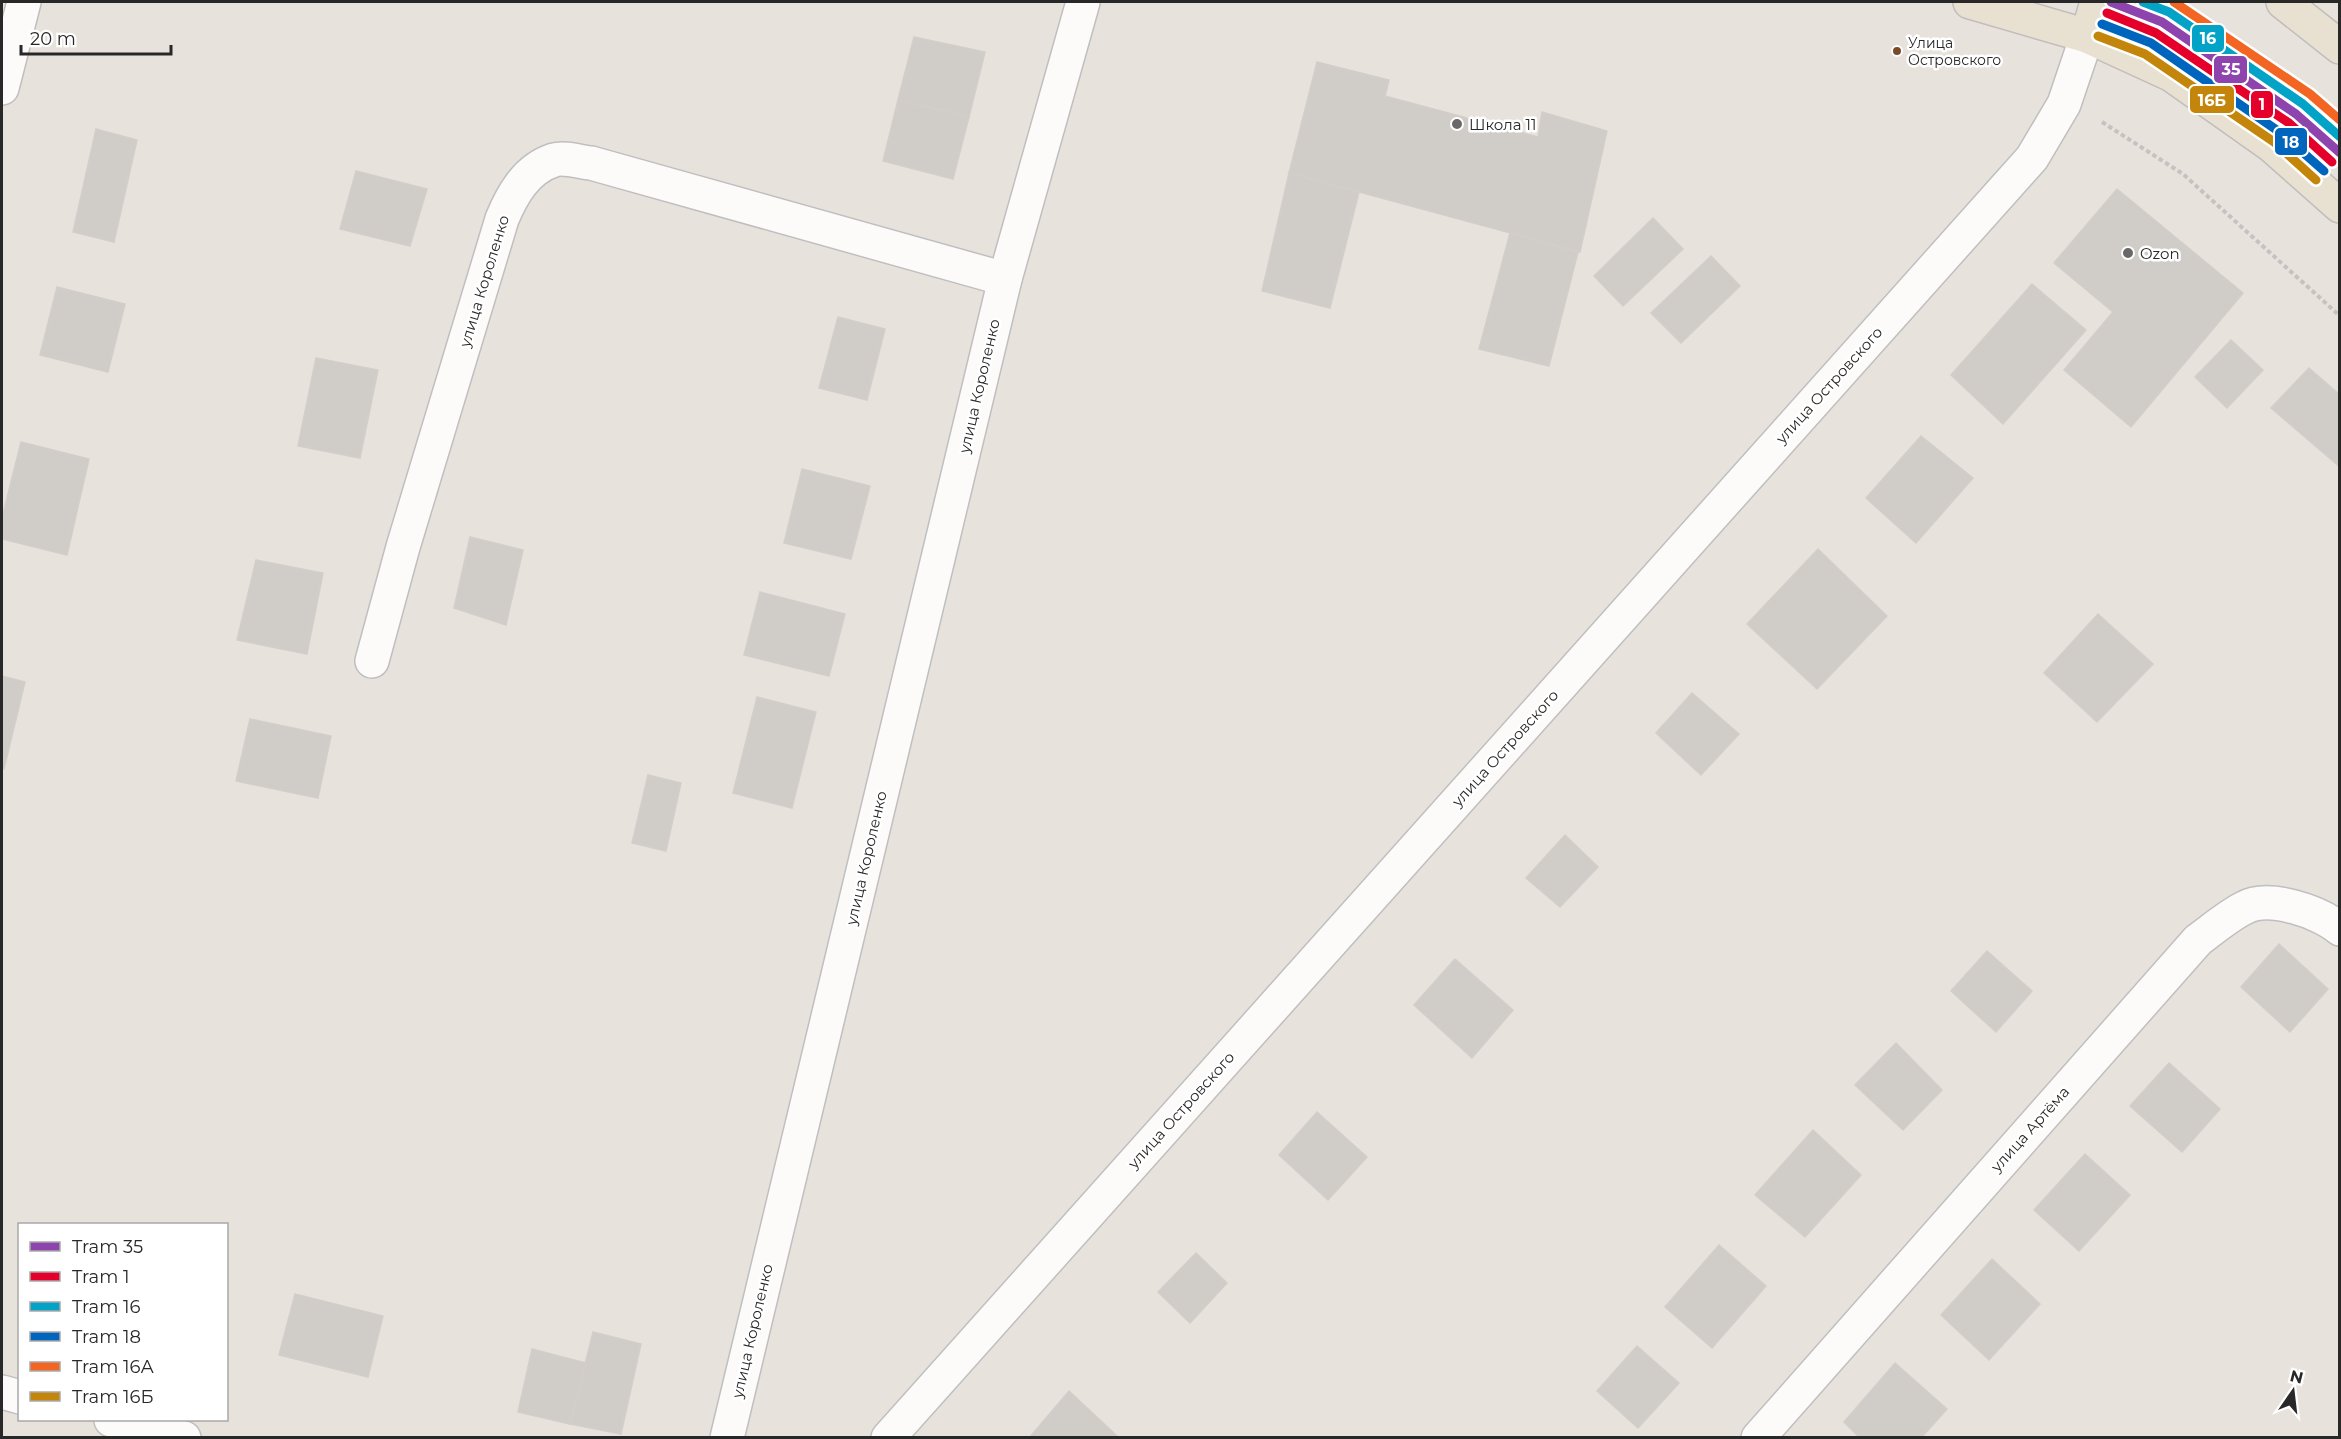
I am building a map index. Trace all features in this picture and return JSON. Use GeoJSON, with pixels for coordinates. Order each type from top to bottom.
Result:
{"type":"FeatureCollection","features":[{"type":"Feature","properties":{"kind":"main road"},"geometry":{"type":"LineString","coordinates":[[1970,2],[2087,36],[2172,75],[2271,145],[2340,206]]}},
{"type":"Feature","properties":{"kind":"main road"},"geometry":{"type":"LineString","coordinates":[[2087,36],[2097,2]]}},
{"type":"Feature","properties":{"kind":"main road"},"geometry":{"type":"LineString","coordinates":[[2283,2],[2340,47]]}},
{"type":"Feature","properties":{"kind":"street"},"geometry":{"type":"LineString","coordinates":[[2,88],[24,2]]}},
{"type":"Feature","properties":{"kind":"street","name":"улица Короленко"},"geometry":{"type":"LineString","coordinates":[[727,1437],[1005,279],[1083,2]]}},
{"type":"Feature","properties":{"kind":"street","name":"улица Островского"},"geometry":{"type":"LineString","coordinates":[[888,1437],[2032,158],[2064,104],[2087,36]]}},
{"type":"Feature","properties":{"kind":"street","name":"улица Короленко"},"geometry":{"type":"LineString","coordinates":[[372,661],[403,547],[502,219],[513,195],[534,170],[555,160],[591,164],[1005,279]]}},
{"type":"Feature","properties":{"kind":"street","name":"улица Артёма"},"geometry":{"type":"LineString","coordinates":[[1758,1437],[2198,940],[2246,906],[2283,903],[2329,919],[2340,929]]}},
{"type":"Feature","properties":{"kind":"street"},"geometry":{"type":"LineString","coordinates":[[2,1392],[18,1396]]}},
{"type":"Feature","properties":{"kind":"street"},"geometry":{"type":"LineString","coordinates":[[119,1421],[184,1437]]}},
{"type":"Feature","properties":{"kind":"path"},"geometry":{"type":"LineString","coordinates":[[2064,104],[2115,128],[2183,174],[2340,316]]}},
{"type":"Feature","properties":{"kind":"building"},"geometry":{"type":"Polygon","coordinates":[[[914,37],[985,52],[969,117],[898,100],[914,37]]]}},
{"type":"Feature","properties":{"kind":"building"},"geometry":{"type":"Polygon","coordinates":[[[1317,62],[1389,80],[1385,96],[1538,137],[1542,112],[1607,131],[1580,252],[1289,173],[1317,62]]]}},
{"type":"Feature","properties":{"kind":"building"},"geometry":{"type":"Polygon","coordinates":[[[898,100],[969,117],[953,179],[883,161],[898,100]]]}},
{"type":"Feature","properties":{"kind":"building"},"geometry":{"type":"Polygon","coordinates":[[[96,129],[137,140],[114,242],[73,232],[96,129]]]}},
{"type":"Feature","properties":{"kind":"building"},"geometry":{"type":"Polygon","coordinates":[[[356,171],[427,189],[410,246],[340,229],[356,171]]]}},
{"type":"Feature","properties":{"kind":"building"},"geometry":{"type":"Polygon","coordinates":[[[1289,173],[1359,192],[1330,308],[1262,291],[1289,173]]]}},
{"type":"Feature","properties":{"kind":"building"},"geometry":{"type":"Polygon","coordinates":[[[2117,189],[2243,293],[2131,427],[2064,370],[2113,312],[2054,263],[2117,189]]]}},
{"type":"Feature","properties":{"kind":"building"},"geometry":{"type":"Polygon","coordinates":[[[1653,218],[1683,249],[1623,306],[1594,276],[1653,218]]]}},
{"type":"Feature","properties":{"kind":"building"},"geometry":{"type":"Polygon","coordinates":[[[1510,233],[1578,252],[1549,366],[1479,349],[1510,233]]]}},
{"type":"Feature","properties":{"kind":"building"},"geometry":{"type":"Polygon","coordinates":[[[1711,256],[1740,286],[1681,343],[1651,313],[1711,256]]]}},
{"type":"Feature","properties":{"kind":"building"},"geometry":{"type":"Polygon","coordinates":[[[2032,284],[2086,330],[2003,424],[1951,375],[2032,284]]]}},
{"type":"Feature","properties":{"kind":"building"},"geometry":{"type":"Polygon","coordinates":[[[57,287],[125,304],[108,372],[40,355],[57,287]]]}},
{"type":"Feature","properties":{"kind":"building"},"geometry":{"type":"Polygon","coordinates":[[[838,317],[885,329],[867,400],[819,388],[838,317]]]}},
{"type":"Feature","properties":{"kind":"building"},"geometry":{"type":"Polygon","coordinates":[[[2231,340],[2263,370],[2227,408],[2195,377],[2231,340]]]}},
{"type":"Feature","properties":{"kind":"building"},"geometry":{"type":"Polygon","coordinates":[[[316,358],[378,370],[360,458],[298,446],[316,358]]]}},
{"type":"Feature","properties":{"kind":"building"},"geometry":{"type":"Polygon","coordinates":[[[2309,368],[2340,395],[2340,467],[2271,408],[2309,368]]]}},
{"type":"Feature","properties":{"kind":"building"},"geometry":{"type":"Polygon","coordinates":[[[1921,436],[1973,478],[1916,543],[1866,498],[1921,436]]]}},
{"type":"Feature","properties":{"kind":"building"},"geometry":{"type":"Polygon","coordinates":[[[21,442],[89,459],[67,555],[2,539],[2,518],[21,442]]]}},
{"type":"Feature","properties":{"kind":"building"},"geometry":{"type":"Polygon","coordinates":[[[802,469],[870,486],[851,559],[784,543],[802,469]]]}},
{"type":"Feature","properties":{"kind":"building"},"geometry":{"type":"Polygon","coordinates":[[[470,537],[523,550],[506,625],[454,608],[470,537]]]}},
{"type":"Feature","properties":{"kind":"building"},"geometry":{"type":"Polygon","coordinates":[[[1818,549],[1887,616],[1817,689],[1747,624],[1818,549]]]}},
{"type":"Feature","properties":{"kind":"building"},"geometry":{"type":"Polygon","coordinates":[[[256,560],[323,573],[307,654],[237,640],[256,560]]]}},
{"type":"Feature","properties":{"kind":"building"},"geometry":{"type":"Polygon","coordinates":[[[760,592],[845,614],[829,676],[744,655],[760,592]]]}},
{"type":"Feature","properties":{"kind":"building"},"geometry":{"type":"Polygon","coordinates":[[[2098,614],[2153,664],[2097,722],[2044,673],[2098,614]]]}},
{"type":"Feature","properties":{"kind":"building"},"geometry":{"type":"Polygon","coordinates":[[[2,676],[25,682],[4,769],[2,768],[2,676]]]}},
{"type":"Feature","properties":{"kind":"building"},"geometry":{"type":"Polygon","coordinates":[[[1692,693],[1739,734],[1701,775],[1656,733],[1692,693]]]}},
{"type":"Feature","properties":{"kind":"building"},"geometry":{"type":"Polygon","coordinates":[[[757,697],[816,712],[792,808],[733,793],[757,697]]]}},
{"type":"Feature","properties":{"kind":"building"},"geometry":{"type":"Polygon","coordinates":[[[250,719],[331,736],[318,798],[236,781],[250,719]]]}},
{"type":"Feature","properties":{"kind":"building"},"geometry":{"type":"Polygon","coordinates":[[[648,775],[681,783],[666,851],[632,843],[648,775]]]}},
{"type":"Feature","properties":{"kind":"building"},"geometry":{"type":"Polygon","coordinates":[[[1565,835],[1598,867],[1560,907],[1526,878],[1565,835]]]}},
{"type":"Feature","properties":{"kind":"building"},"geometry":{"type":"Polygon","coordinates":[[[2279,944],[2328,989],[2290,1032],[2241,987],[2279,944]]]}},
{"type":"Feature","properties":{"kind":"building"},"geometry":{"type":"Polygon","coordinates":[[[1987,951],[2032,991],[1996,1032],[1951,991],[1987,951]]]}},
{"type":"Feature","properties":{"kind":"building"},"geometry":{"type":"Polygon","coordinates":[[[1455,959],[1513,1010],[1472,1058],[1414,1005],[1455,959]]]}},
{"type":"Feature","properties":{"kind":"building"},"geometry":{"type":"Polygon","coordinates":[[[1896,1043],[1942,1090],[1903,1130],[1855,1085],[1896,1043]]]}},
{"type":"Feature","properties":{"kind":"building"},"geometry":{"type":"Polygon","coordinates":[[[2169,1063],[2220,1109],[2182,1152],[2130,1106],[2169,1063]]]}},
{"type":"Feature","properties":{"kind":"building"},"geometry":{"type":"Polygon","coordinates":[[[1317,1112],[1367,1157],[1328,1200],[1279,1155],[1317,1112]]]}},
{"type":"Feature","properties":{"kind":"building"},"geometry":{"type":"Polygon","coordinates":[[[1813,1130],[1861,1175],[1805,1237],[1755,1195],[1813,1130]]]}},
{"type":"Feature","properties":{"kind":"building"},"geometry":{"type":"Polygon","coordinates":[[[2085,1154],[2130,1195],[2079,1251],[2034,1210],[2085,1154]]]}},
{"type":"Feature","properties":{"kind":"building"},"geometry":{"type":"Polygon","coordinates":[[[1719,1245],[1766,1286],[1712,1348],[1665,1307],[1719,1245]]]}},
{"type":"Feature","properties":{"kind":"building"},"geometry":{"type":"Polygon","coordinates":[[[1196,1253],[1227,1283],[1190,1323],[1158,1292],[1196,1253]]]}},
{"type":"Feature","properties":{"kind":"building"},"geometry":{"type":"Polygon","coordinates":[[[1992,1259],[2040,1304],[1989,1360],[1941,1315],[1992,1259]]]}},
{"type":"Feature","properties":{"kind":"building"},"geometry":{"type":"Polygon","coordinates":[[[295,1294],[383,1316],[368,1377],[279,1355],[295,1294]]]}},
{"type":"Feature","properties":{"kind":"building"},"geometry":{"type":"Polygon","coordinates":[[[593,1332],[641,1344],[621,1434],[570,1424],[593,1332]]]}},
{"type":"Feature","properties":{"kind":"building"},"geometry":{"type":"Polygon","coordinates":[[[1637,1346],[1679,1383],[1638,1428],[1597,1391],[1637,1346]]]}},
{"type":"Feature","properties":{"kind":"building"},"geometry":{"type":"Polygon","coordinates":[[[532,1349],[586,1363],[570,1424],[518,1412],[532,1349]]]}},
{"type":"Feature","properties":{"kind":"building"},"geometry":{"type":"Polygon","coordinates":[[[1895,1363],[1947,1409],[1921,1438],[1860,1438],[1844,1422],[1895,1363]]]}},
{"type":"Feature","properties":{"kind":"building"},"geometry":{"type":"Polygon","coordinates":[[[1069,1391],[1117,1436],[1115,1438],[1029,1438],[1069,1391]]]}},
{"type":"Feature","properties":{"kind":"tram line","name":"35"},"geometry":{"type":"LineString","coordinates":[[2111,2],[2162,22],[2296,114],[2340,153]]}},
{"type":"Feature","properties":{"kind":"tram line","name":"16"},"geometry":{"type":"LineString","coordinates":[[2143,2],[2169,12],[2303,104],[2340,137]]}},
{"type":"Feature","properties":{"kind":"tram line","name":"16А"},"geometry":{"type":"LineString","coordinates":[[2174,2],[2310,94],[2340,120]]}},
{"type":"Feature","properties":{"kind":"tram line","name":"1"},"geometry":{"type":"LineString","coordinates":[[2107,13],[2156,33],[2289,123],[2332,162]]}},
{"type":"Feature","properties":{"kind":"tram line","name":"18"},"geometry":{"type":"LineString","coordinates":[[2102,24],[2151,43],[2281,133],[2324,171]]}},
{"type":"Feature","properties":{"kind":"tram line","name":"16Б"},"geometry":{"type":"LineString","coordinates":[[2098,36],[2145,54],[2274,142],[2316,180]]}},
{"type":"Feature","properties":{"kind":"place","name":"Улица Островского"},"geometry":{"type":"Point","coordinates":[1897,51]}},
{"type":"Feature","properties":{"kind":"place","name":"Школа 11"},"geometry":{"type":"Point","coordinates":[1457,124]}},
{"type":"Feature","properties":{"kind":"place","name":"Ozon"},"geometry":{"type":"Point","coordinates":[2128,253]}}]}
